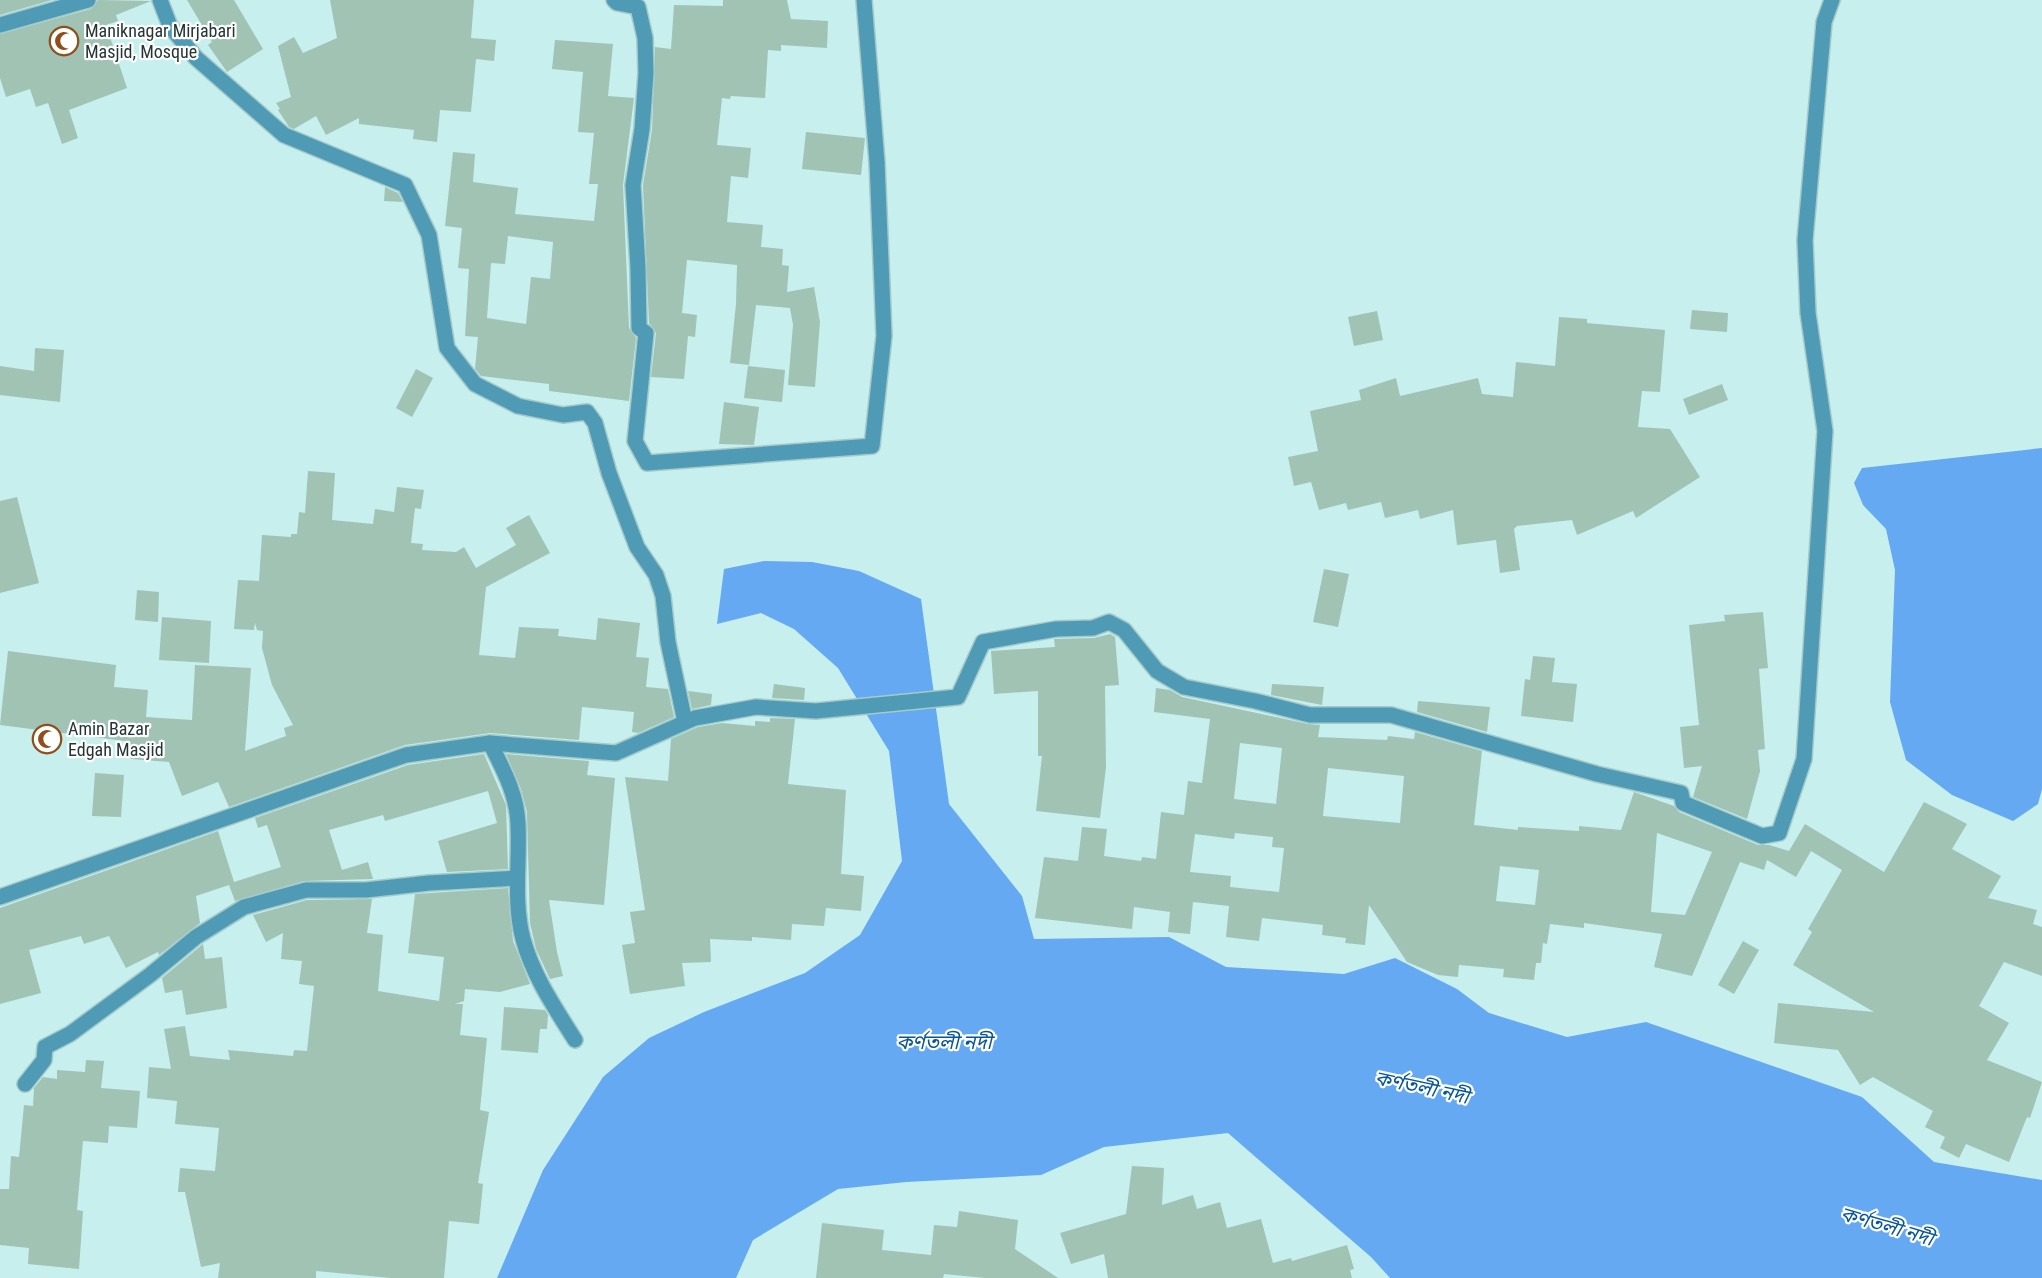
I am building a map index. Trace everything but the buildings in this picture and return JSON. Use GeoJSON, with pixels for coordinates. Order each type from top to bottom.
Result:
{"type":"FeatureCollection","features":[{"type":"Feature","properties":{"kind":"street"},"geometry":{"type":"LineString","coordinates":[[0,25],[88,0]]}},
{"type":"Feature","properties":{"kind":"street"},"geometry":{"type":"LineString","coordinates":[[160,0],[170,26],[196,58],[284,135],[405,185],[429,235],[447,348],[475,384],[518,406],[563,415],[587,412],[595,423],[609,473],[637,547],[656,575],[663,596],[668,642],[685,722]]}},
{"type":"Feature","properties":{"kind":"street"},"geometry":{"type":"LineString","coordinates":[[614,0],[617,3],[639,7],[645,38],[642,129],[633,185],[639,328],[646,333],[635,441],[647,463],[872,446],[884,336],[877,162],[864,0]]}},
{"type":"Feature","properties":{"kind":"street"},"geometry":{"type":"LineString","coordinates":[[0,897],[406,755],[490,742],[616,753],[695,718],[756,707],[816,711],[958,697],[983,642],[1056,629],[1093,628],[1109,622],[1124,630],[1157,671],[1184,687],[1310,716],[1390,714],[1597,774],[1681,793],[1683,803],[1762,836],[1779,833],[1804,759],[1825,431],[1808,313],[1805,240],[1824,22],[1832,0]]}},
{"type":"Feature","properties":{"kind":"street"},"geometry":{"type":"LineString","coordinates":[[490,742],[511,784],[518,822],[517,878],[523,939],[541,986],[575,1040]]}},
{"type":"Feature","properties":{"kind":"street"},"geometry":{"type":"LineString","coordinates":[[24,1084],[44,1060],[45,1047],[70,1034],[142,982],[196,937],[244,907],[306,890],[366,890],[429,883],[517,878]]}},
{"type":"Feature","properties":{"kind":"water"},"geometry":{"type":"Polygon","coordinates":[[[2042,448],[2042,789],[2038,804],[2013,821],[1952,795],[1906,760],[1890,702],[1895,570],[1886,529],[1863,505],[1854,483],[1862,468],[2042,448]]]}},
{"type":"Feature","properties":{"kind":"water","name":"কর্ণতলী নদী"},"geometry":{"type":"Polygon","coordinates":[[[764,561],[812,562],[859,571],[921,599],[949,804],[1022,896],[1034,939],[1169,937],[1226,967],[1344,974],[1395,958],[1457,989],[1489,1013],[1567,1037],[1646,1022],[1862,1097],[1934,1162],[2042,1180],[2042,1278],[1390,1278],[1371,1257],[1228,1133],[1104,1147],[1041,1175],[906,1182],[838,1189],[753,1240],[736,1278],[497,1278],[543,1170],[603,1077],[649,1038],[704,1012],[805,973],[860,935],[902,861],[889,751],[838,668],[794,629],[761,613],[717,624],[724,569],[764,561]]]}},
{"type":"Feature","properties":{"kind":"place","name":"Maniknagar Mirjabari Masjid, Mosque"},"geometry":{"type":"Point","coordinates":[64,41]}},
{"type":"Feature","properties":{"kind":"place","name":"Amin Bazar Edgah Masjid"},"geometry":{"type":"Point","coordinates":[47,739]}}]}
